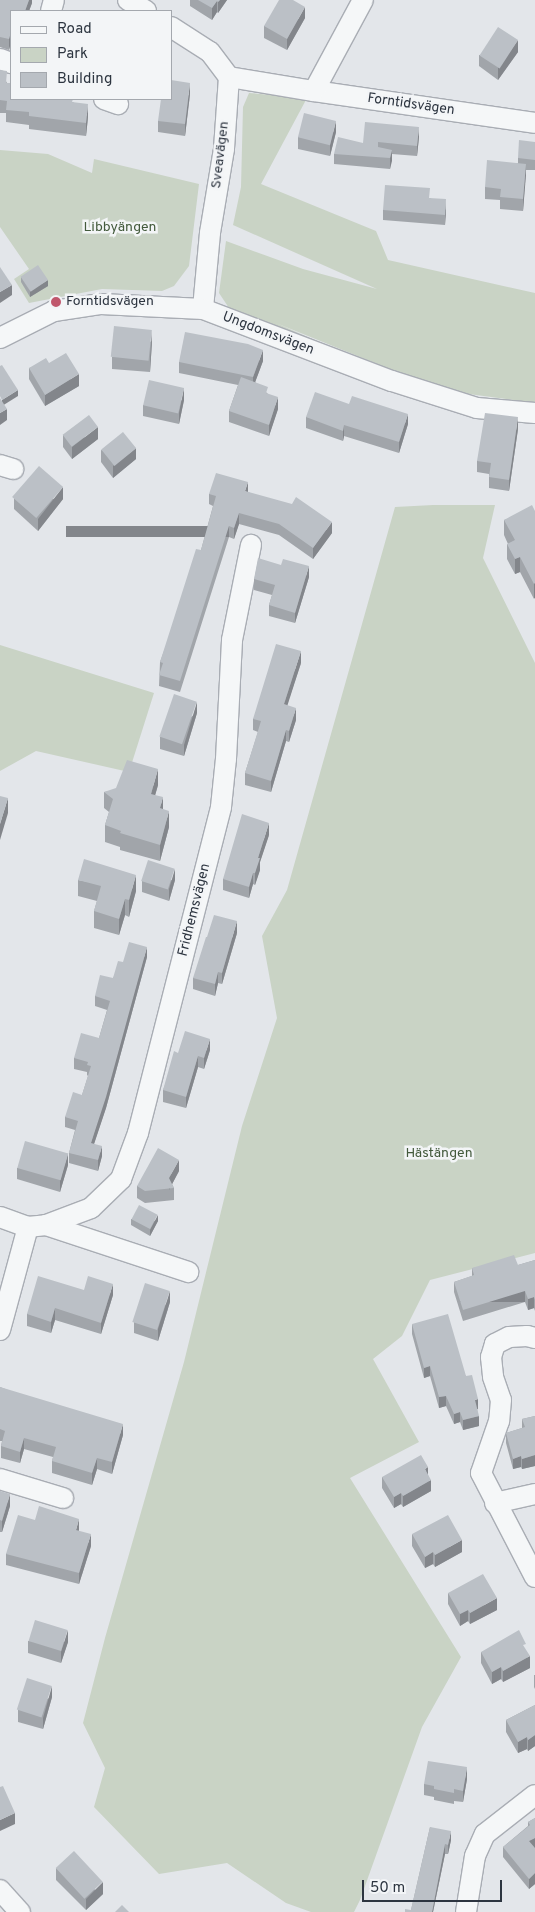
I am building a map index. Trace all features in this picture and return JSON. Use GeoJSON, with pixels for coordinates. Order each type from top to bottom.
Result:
{"type":"FeatureCollection","features":[{"type":"Feature","properties":{"kind":"street"},"geometry":{"type":"LineString","coordinates":[[128,0],[144,10]]}},
{"type":"Feature","properties":{"kind":"street"},"geometry":{"type":"LineString","coordinates":[[314,92],[363,0]]}},
{"type":"Feature","properties":{"kind":"street"},"geometry":{"type":"LineString","coordinates":[[172,28],[210,52],[229,76]]}},
{"type":"Feature","properties":{"kind":"street","name":"Forntidsvägen"},"geometry":{"type":"LineString","coordinates":[[229,76],[314,92],[535,123]]}},
{"type":"Feature","properties":{"kind":"street","name":"Sveavägen"},"geometry":{"type":"LineString","coordinates":[[204,309],[210,233],[224,149],[229,76]]}},
{"type":"Feature","properties":{"kind":"street","name":"Ungdomsvägen"},"geometry":{"type":"LineString","coordinates":[[0,338],[54,311],[101,304],[204,309],[392,381],[469,406],[535,413]]}},
{"type":"Feature","properties":{"kind":"street","name":"Fridhemsvägen"},"geometry":{"type":"LineString","coordinates":[[37,1226],[91,1208],[121,1179],[138,1133],[222,807],[232,640],[250,545]]}},
{"type":"Feature","properties":{"kind":"street"},"geometry":{"type":"LineString","coordinates":[[0,1217],[37,1226],[188,1272]]}},
{"type":"Feature","properties":{"kind":"street"},"geometry":{"type":"LineString","coordinates":[[0,1330],[37,1226]]}},
{"type":"Feature","properties":{"kind":"street"},"geometry":{"type":"LineString","coordinates":[[535,1338],[527,1336],[509,1337],[495,1344],[491,1357],[493,1377],[501,1400],[499,1421],[481,1473],[535,1577]]}},
{"type":"Feature","properties":{"kind":"street"},"geometry":{"type":"LineString","coordinates":[[0,1479],[63,1498]]}},
{"type":"Feature","properties":{"kind":"street"},"geometry":{"type":"LineString","coordinates":[[495,1503],[535,1494]]}},
{"type":"Feature","properties":{"kind":"street"},"geometry":{"type":"LineString","coordinates":[[466,1912],[475,1856],[485,1834],[535,1796]]}},
{"type":"Feature","properties":{"kind":"street"},"geometry":{"type":"LineString","coordinates":[[0,1890],[20,1912]]}},
{"type":"Feature","properties":{"kind":"green space"},"geometry":{"type":"Polygon","coordinates":[[[249,93],[307,98],[261,184],[376,231],[388,260],[535,293],[535,403],[461,393],[434,387],[276,323],[406,380],[229,308],[219,293],[226,241],[303,269],[377,289],[233,225],[241,187],[243,107],[249,93]]]}},
{"type":"Feature","properties":{"kind":"green space","name":"Libbyängen"},"geometry":{"type":"Polygon","coordinates":[[[0,150],[48,154],[92,173],[94,159],[199,184],[189,266],[174,286],[162,291],[102,289],[29,303],[14,279],[29,269],[0,227],[0,150]]]}},
{"type":"Feature","properties":{"kind":"green space","name":"Hästängen"},"geometry":{"type":"Polygon","coordinates":[[[495,505],[483,558],[535,663],[535,1253],[430,1280],[402,1336],[373,1359],[419,1442],[350,1478],[461,1657],[422,1727],[354,1912],[311,1912],[286,1903],[227,1863],[159,1874],[94,1807],[105,1768],[83,1723],[105,1638],[184,1362],[242,1126],[277,1018],[262,936],[287,890],[395,507],[495,505]]]}},
{"type":"Feature","properties":{"kind":"green space"},"geometry":{"type":"Polygon","coordinates":[[[0,645],[154,693],[129,772],[36,751],[0,771],[0,645]]]}},
{"type":"Feature","properties":{"kind":"building"},"geometry":{"type":"Polygon","coordinates":[[[0,0],[29,0],[25,10],[10,10],[9,39],[0,37],[0,0]]]}},
{"type":"Feature","properties":{"kind":"building"},"geometry":{"type":"Polygon","coordinates":[[[198,0],[220,0],[212,8],[198,0]]]}},
{"type":"Feature","properties":{"kind":"building"},"geometry":{"type":"Polygon","coordinates":[[[279,0],[293,0],[305,7],[287,39],[264,26],[279,0]]]}},
{"type":"Feature","properties":{"kind":"building"},"geometry":{"type":"Polygon","coordinates":[[[498,27],[518,40],[500,69],[479,56],[498,27]]]}},
{"type":"Feature","properties":{"kind":"building"},"geometry":{"type":"Polygon","coordinates":[[[0,70],[7,71],[6,83],[10,83],[10,100],[73,100],[72,102],[88,104],[86,123],[29,116],[29,112],[6,110],[7,101],[0,100],[0,70]]]}},
{"type":"Feature","properties":{"kind":"building"},"geometry":{"type":"Polygon","coordinates":[[[172,80],[190,83],[185,124],[158,121],[161,100],[172,100],[172,80]]]}},
{"type":"Feature","properties":{"kind":"building"},"geometry":{"type":"Polygon","coordinates":[[[304,113],[336,121],[330,145],[298,137],[304,113]]]}},
{"type":"Feature","properties":{"kind":"building"},"geometry":{"type":"Polygon","coordinates":[[[365,122],[419,127],[417,146],[378,142],[378,147],[392,150],[390,158],[334,154],[338,137],[363,143],[365,122]]]}},
{"type":"Feature","properties":{"kind":"building"},"geometry":{"type":"Polygon","coordinates":[[[519,140],[535,142],[535,160],[518,158],[519,140]]]}},
{"type":"Feature","properties":{"kind":"building"},"geometry":{"type":"Polygon","coordinates":[[[487,160],[526,164],[523,199],[500,197],[501,189],[485,187],[487,160]]]}},
{"type":"Feature","properties":{"kind":"building"},"geometry":{"type":"Polygon","coordinates":[[[385,185],[430,188],[429,198],[446,199],[445,215],[383,210],[385,185]]]}},
{"type":"Feature","properties":{"kind":"building"},"geometry":{"type":"Polygon","coordinates":[[[38,265],[48,280],[31,292],[21,277],[38,265]]]}},
{"type":"Feature","properties":{"kind":"building"},"geometry":{"type":"Polygon","coordinates":[[[0,267],[12,285],[0,292],[0,267]]]}},
{"type":"Feature","properties":{"kind":"building"},"geometry":{"type":"Polygon","coordinates":[[[114,326],[152,330],[149,361],[111,357],[114,326]]]}},
{"type":"Feature","properties":{"kind":"building"},"geometry":{"type":"Polygon","coordinates":[[[185,332],[248,344],[263,350],[253,377],[179,362],[185,332]]]}},
{"type":"Feature","properties":{"kind":"building"},"geometry":{"type":"Polygon","coordinates":[[[66,353],[79,374],[45,395],[29,368],[46,358],[49,363],[66,353]]]}},
{"type":"Feature","properties":{"kind":"building"},"geometry":{"type":"Polygon","coordinates":[[[2,365],[18,390],[2,400],[0,396],[0,366],[2,365]]]}},
{"type":"Feature","properties":{"kind":"building"},"geometry":{"type":"Polygon","coordinates":[[[241,377],[268,387],[266,393],[278,397],[269,425],[229,411],[241,377]]]}},
{"type":"Feature","properties":{"kind":"building"},"geometry":{"type":"Polygon","coordinates":[[[149,380],[184,388],[178,413],[143,405],[149,380]]]}},
{"type":"Feature","properties":{"kind":"building"},"geometry":{"type":"Polygon","coordinates":[[[315,392],[349,404],[352,396],[408,414],[399,442],[344,425],[343,431],[306,417],[315,392]]]}},
{"type":"Feature","properties":{"kind":"building"},"geometry":{"type":"Polygon","coordinates":[[[0,398],[7,409],[0,413],[0,398]]]}},
{"type":"Feature","properties":{"kind":"building"},"geometry":{"type":"Polygon","coordinates":[[[485,413],[518,417],[509,480],[489,477],[491,463],[477,461],[485,413]]]}},
{"type":"Feature","properties":{"kind":"building"},"geometry":{"type":"Polygon","coordinates":[[[89,415],[98,427],[72,447],[63,435],[89,415]]]}},
{"type":"Feature","properties":{"kind":"building"},"geometry":{"type":"Polygon","coordinates":[[[123,432],[136,448],[114,466],[101,450],[123,432]]]}},
{"type":"Feature","properties":{"kind":"building"},"geometry":{"type":"Polygon","coordinates":[[[39,466],[63,487],[36,518],[12,497],[39,466]]]}},
{"type":"Feature","properties":{"kind":"building"},"geometry":{"type":"Polygon","coordinates":[[[216,473],[248,482],[245,491],[292,504],[296,497],[332,522],[313,548],[279,524],[239,513],[234,528],[229,526],[180,681],[159,675],[163,663],[160,662],[196,549],[201,550],[216,496],[209,494],[216,473]]]}},
{"type":"Feature","properties":{"kind":"building"},"geometry":{"type":"Polygon","coordinates":[[[532,505],[535,511],[534,584],[520,557],[515,559],[507,544],[515,540],[504,520],[532,505]]]}},
{"type":"Feature","properties":{"kind":"building"},"geometry":{"type":"Polygon","coordinates":[[[258,558],[281,565],[283,559],[309,566],[295,613],[269,605],[275,585],[254,579],[258,558]]]}},
{"type":"Feature","properties":{"kind":"building"},"geometry":{"type":"Polygon","coordinates":[[[276,644],[301,651],[284,704],[296,708],[289,731],[286,730],[271,781],[245,773],[261,721],[253,719],[276,644]]]}},
{"type":"Feature","properties":{"kind":"building"},"geometry":{"type":"Polygon","coordinates":[[[174,694],[197,702],[182,744],[159,737],[174,694]]]}},
{"type":"Feature","properties":{"kind":"building"},"geometry":{"type":"Polygon","coordinates":[[[127,760],[158,769],[151,794],[163,797],[160,808],[169,811],[160,845],[120,833],[121,831],[105,825],[113,799],[104,792],[116,788],[127,760]]]}},
{"type":"Feature","properties":{"kind":"building"},"geometry":{"type":"Polygon","coordinates":[[[0,796],[8,798],[0,824],[0,796]]]}},
{"type":"Feature","properties":{"kind":"building"},"geometry":{"type":"Polygon","coordinates":[[[242,814],[269,823],[258,858],[260,858],[249,887],[223,879],[242,814]]]}},
{"type":"Feature","properties":{"kind":"building"},"geometry":{"type":"Polygon","coordinates":[[[84,859],[136,875],[129,900],[125,899],[119,919],[94,911],[101,886],[78,880],[84,859]]]}},
{"type":"Feature","properties":{"kind":"building"},"geometry":{"type":"Polygon","coordinates":[[[148,860],[175,869],[168,890],[141,881],[148,860]]]}},
{"type":"Feature","properties":{"kind":"building"},"geometry":{"type":"Polygon","coordinates":[[[214,915],[237,921],[222,973],[218,972],[215,984],[193,978],[214,915]]]}},
{"type":"Feature","properties":{"kind":"building"},"geometry":{"type":"Polygon","coordinates":[[[129,942],[147,947],[106,1097],[91,1143],[102,1146],[98,1160],[69,1153],[78,1121],[65,1117],[73,1092],[82,1095],[91,1066],[87,1065],[88,1062],[74,1058],[81,1033],[99,1038],[110,1001],[95,996],[100,975],[113,978],[118,961],[123,962],[129,942]]]}},
{"type":"Feature","properties":{"kind":"building"},"geometry":{"type":"Polygon","coordinates":[[[185,1031],[210,1039],[204,1058],[198,1056],[186,1097],[163,1090],[174,1051],[178,1053],[185,1031]]]}},
{"type":"Feature","properties":{"kind":"building"},"geometry":{"type":"Polygon","coordinates":[[[25,1141],[68,1153],[61,1180],[17,1168],[25,1141]]]}},
{"type":"Feature","properties":{"kind":"building"},"geometry":{"type":"Polygon","coordinates":[[[158,1148],[179,1160],[169,1178],[174,1188],[145,1191],[137,1186],[158,1148]]]}},
{"type":"Feature","properties":{"kind":"building"},"geometry":{"type":"Polygon","coordinates":[[[139,1205],[158,1215],[150,1229],[131,1219],[139,1205]]]}},
{"type":"Feature","properties":{"kind":"building"},"geometry":{"type":"Polygon","coordinates":[[[514,1255],[518,1265],[535,1260],[535,1300],[534,1297],[528,1299],[525,1291],[463,1310],[454,1282],[474,1275],[472,1268],[514,1255]]]}},
{"type":"Feature","properties":{"kind":"building"},"geometry":{"type":"Polygon","coordinates":[[[38,1276],[84,1290],[88,1276],[113,1284],[101,1323],[55,1308],[51,1322],[27,1314],[38,1276]]]}},
{"type":"Feature","properties":{"kind":"building"},"geometry":{"type":"Polygon","coordinates":[[[145,1283],[170,1291],[157,1330],[132,1322],[145,1283]]]}},
{"type":"Feature","properties":{"kind":"building"},"geometry":{"type":"Polygon","coordinates":[[[448,1314],[466,1376],[472,1375],[478,1399],[475,1400],[479,1416],[463,1420],[460,1412],[454,1414],[446,1396],[439,1397],[430,1366],[424,1368],[412,1324],[448,1314]]]}},
{"type":"Feature","properties":{"kind":"building"},"geometry":{"type":"Polygon","coordinates":[[[0,1387],[123,1424],[112,1462],[97,1458],[92,1473],[52,1461],[56,1447],[24,1438],[20,1452],[1,1446],[5,1431],[0,1429],[0,1387]]]}},
{"type":"Feature","properties":{"kind":"building"},"geometry":{"type":"Polygon","coordinates":[[[535,1416],[535,1455],[522,1459],[521,1456],[513,1459],[506,1433],[525,1427],[522,1419],[535,1416]]]}},
{"type":"Feature","properties":{"kind":"building"},"geometry":{"type":"Polygon","coordinates":[[[421,1455],[428,1467],[425,1469],[431,1480],[403,1496],[401,1493],[394,1497],[382,1477],[421,1455]]]}},
{"type":"Feature","properties":{"kind":"building"},"geometry":{"type":"Polygon","coordinates":[[[0,1491],[10,1494],[2,1521],[0,1520],[0,1491]]]}},
{"type":"Feature","properties":{"kind":"building"},"geometry":{"type":"Polygon","coordinates":[[[39,1506],[79,1519],[76,1530],[91,1534],[79,1573],[6,1554],[18,1515],[35,1520],[39,1506]]]}},
{"type":"Feature","properties":{"kind":"building"},"geometry":{"type":"Polygon","coordinates":[[[448,1515],[462,1540],[435,1555],[433,1552],[425,1557],[412,1534],[448,1515]]]}},
{"type":"Feature","properties":{"kind":"building"},"geometry":{"type":"Polygon","coordinates":[[[483,1574],[497,1598],[470,1613],[468,1610],[460,1614],[448,1593],[483,1574]]]}},
{"type":"Feature","properties":{"kind":"building"},"geometry":{"type":"Polygon","coordinates":[[[35,1620],[68,1630],[61,1651],[29,1641],[35,1620]]]}},
{"type":"Feature","properties":{"kind":"building"},"geometry":{"type":"Polygon","coordinates":[[[519,1630],[526,1644],[523,1645],[530,1656],[503,1671],[501,1667],[492,1672],[481,1652],[519,1630]]]}},
{"type":"Feature","properties":{"kind":"building"},"geometry":{"type":"Polygon","coordinates":[[[27,1678],[52,1686],[42,1717],[17,1709],[27,1678]]]}},
{"type":"Feature","properties":{"kind":"building"},"geometry":{"type":"Polygon","coordinates":[[[535,1705],[535,1735],[528,1740],[527,1737],[518,1742],[506,1720],[535,1705]]]}},
{"type":"Feature","properties":{"kind":"building"},"geometry":{"type":"Polygon","coordinates":[[[428,1761],[467,1767],[463,1791],[454,1789],[454,1793],[434,1789],[434,1786],[424,1784],[428,1761]]]}},
{"type":"Feature","properties":{"kind":"building"},"geometry":{"type":"Polygon","coordinates":[[[3,1786],[15,1813],[0,1820],[0,1787],[3,1786]]]}},
{"type":"Feature","properties":{"kind":"building"},"geometry":{"type":"Polygon","coordinates":[[[535,1818],[535,1838],[529,1841],[535,1848],[535,1873],[529,1879],[503,1847],[530,1825],[528,1822],[535,1818]]]}},
{"type":"Feature","properties":{"kind":"building"},"geometry":{"type":"Polygon","coordinates":[[[430,1827],[451,1831],[448,1845],[445,1844],[432,1912],[405,1912],[405,1909],[411,1910],[430,1827]]]}},
{"type":"Feature","properties":{"kind":"building"},"geometry":{"type":"Polygon","coordinates":[[[74,1851],[103,1882],[84,1899],[56,1868],[74,1851]]]}},
{"type":"Feature","properties":{"kind":"building"},"geometry":{"type":"Polygon","coordinates":[[[122,1905],[129,1912],[115,1912],[122,1905]]]}},
{"type":"Feature","properties":{"kind":"place","name":"Forntidsvägen"},"geometry":{"type":"Point","coordinates":[56,302]}}]}
